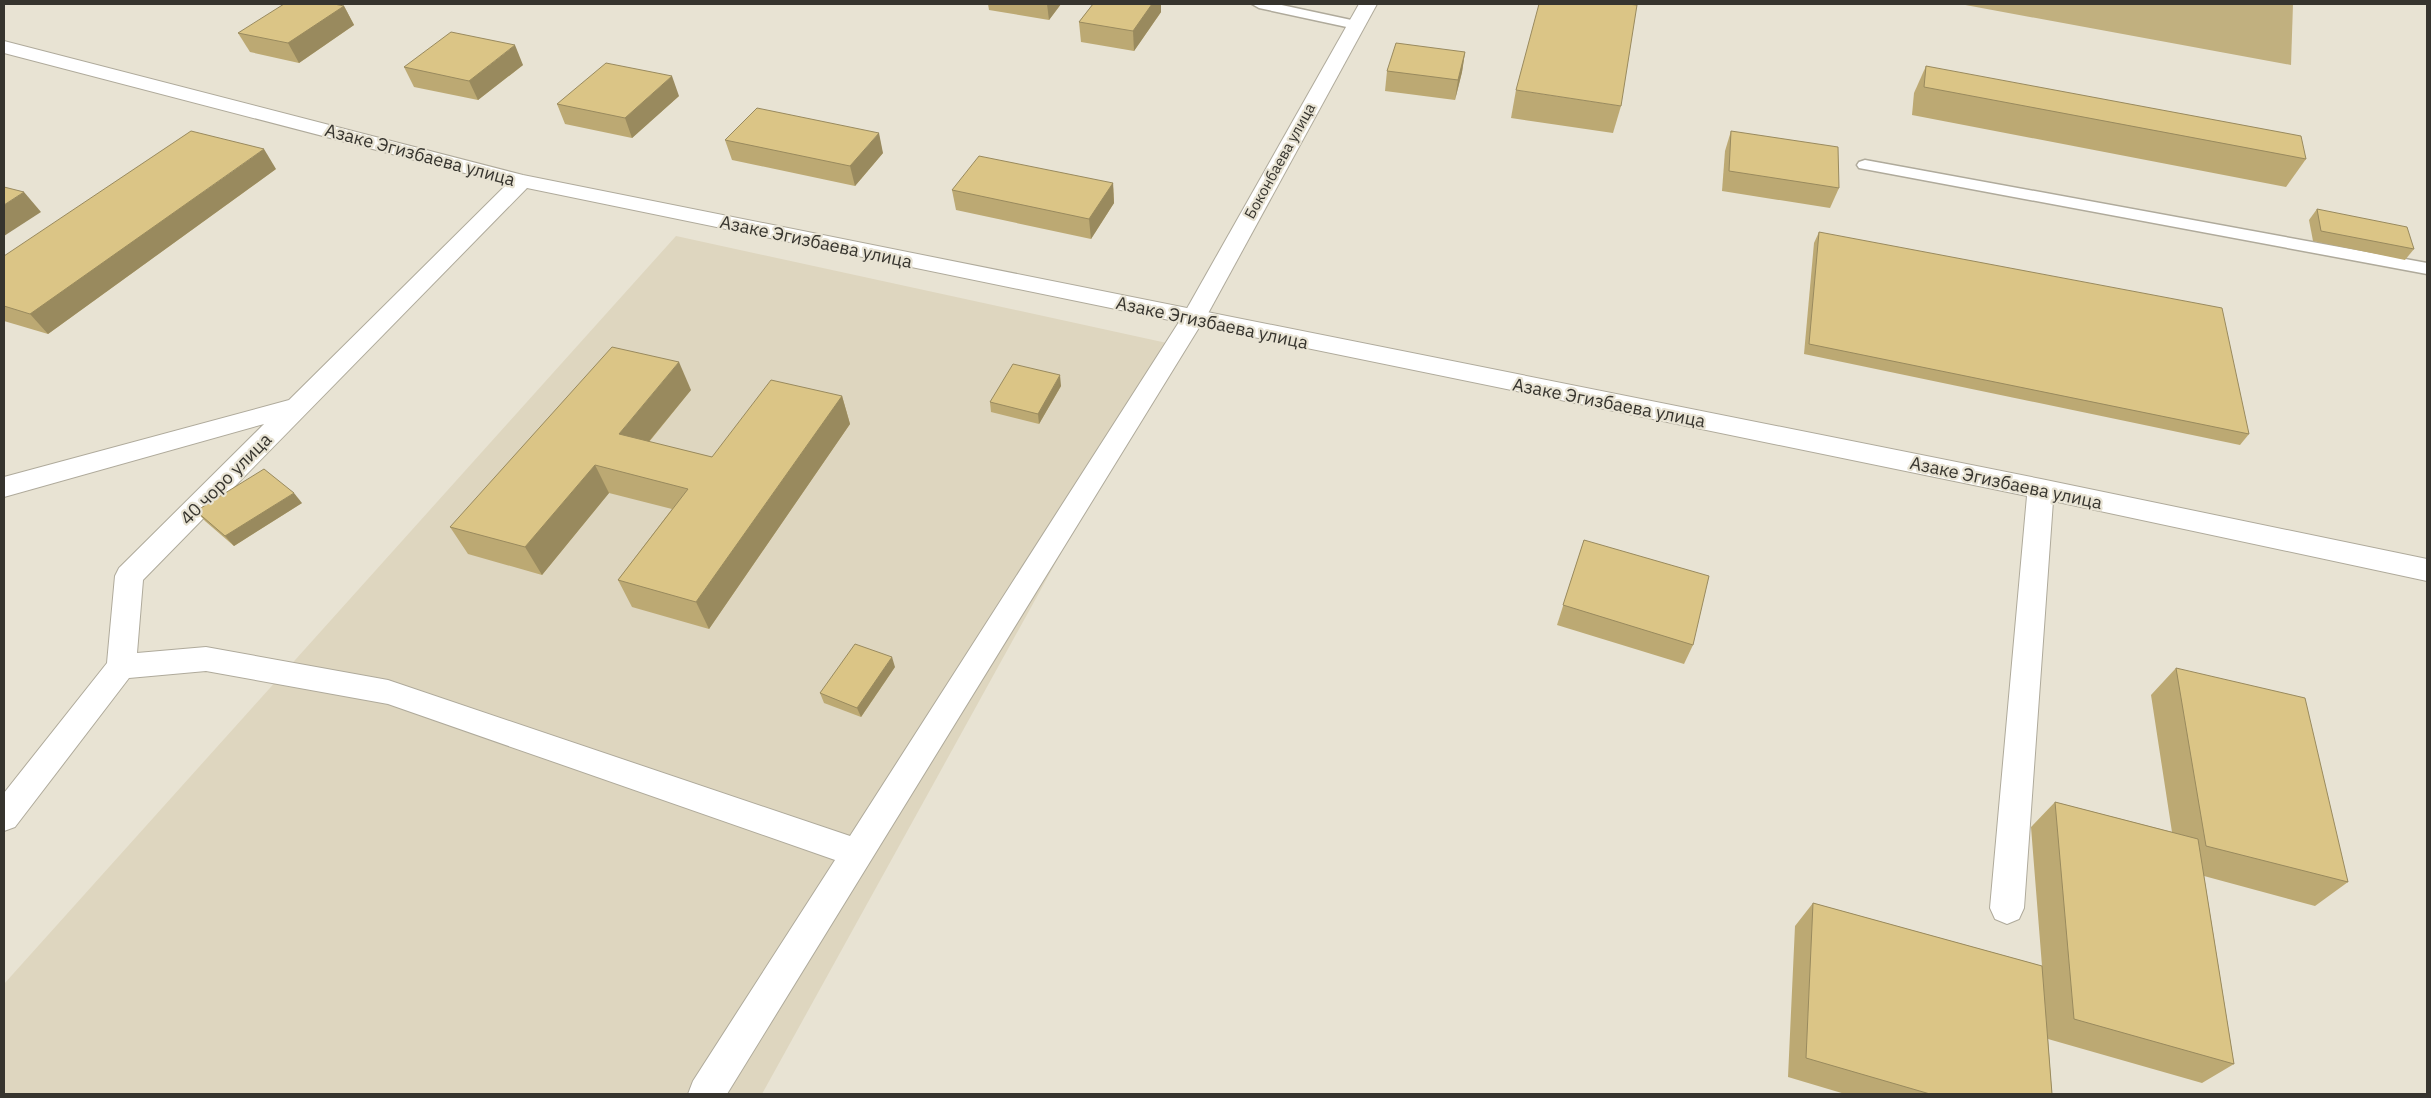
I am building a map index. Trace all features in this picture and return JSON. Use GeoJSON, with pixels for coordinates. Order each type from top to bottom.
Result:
{"type":"FeatureCollection","features":[{"type":"Feature","properties":{"kind":"street","name":"Боконбаева улица"},"geometry":{"type":"LineString","coordinates":[[706,1094],[1193,319],[1368,4]]}},
{"type":"Feature","properties":{"kind":"street","name":"Азаке Эгизбаева улица"},"geometry":{"type":"LineString","coordinates":[[4,47],[522,182],[2041,489],[2427,570]]}},
{"type":"Feature","properties":{"kind":"street","name":"40 чоро улица"},"geometry":{"type":"LineString","coordinates":[[121,667],[129,576],[522,182]]}},
{"type":"Feature","properties":{"kind":"street"},"geometry":{"type":"LineString","coordinates":[[4,487],[42,475],[297,407]]}},
{"type":"Feature","properties":{"kind":"street"},"geometry":{"type":"LineString","coordinates":[[2007,908],[2041,489]]}},
{"type":"Feature","properties":{"kind":"street"},"geometry":{"type":"LineString","coordinates":[[4,818],[121,667],[206,659],[388,692],[857,853]]}},
{"type":"Feature","properties":{"kind":"lane"},"geometry":{"type":"LineString","coordinates":[[1259,4],[1356,25]]}},
{"type":"Feature","properties":{"kind":"lane"},"geometry":{"type":"LineString","coordinates":[[1865,165],[2427,269]]}},
{"type":"Feature","properties":{"kind":"shaded area"},"geometry":{"type":"Polygon","coordinates":[[[1960,4],[2293,4],[2291,65],[1960,4]]]}},
{"type":"Feature","properties":{"kind":"shaded area"},"geometry":{"type":"Polygon","coordinates":[[[676,236],[1176,345],[762,1094],[4,1094],[4,984],[676,236]]]}},
{"type":"Feature","properties":{"kind":"building"},"geometry":{"type":"Polygon","coordinates":[[[284,4],[334,4],[344,6],[288,43],[238,33],[284,4]]]}},
{"type":"Feature","properties":{"kind":"building"},"geometry":{"type":"Polygon","coordinates":[[[1093,4],[1152,4],[1133,31],[1079,22],[1093,4]]]}},
{"type":"Feature","properties":{"kind":"building"},"geometry":{"type":"Polygon","coordinates":[[[1539,4],[1637,5],[1621,106],[1516,90],[1539,4]]]}},
{"type":"Feature","properties":{"kind":"building"},"geometry":{"type":"Polygon","coordinates":[[[451,32],[515,45],[469,81],[404,67],[451,32]]]}},
{"type":"Feature","properties":{"kind":"building"},"geometry":{"type":"Polygon","coordinates":[[[1396,43],[1465,52],[1458,80],[1387,71],[1396,43]]]}},
{"type":"Feature","properties":{"kind":"building"},"geometry":{"type":"Polygon","coordinates":[[[606,63],[672,76],[625,118],[557,104],[606,63]]]}},
{"type":"Feature","properties":{"kind":"building"},"geometry":{"type":"Polygon","coordinates":[[[1926,66],[2301,136],[2306,159],[1924,87],[1926,66]]]}},
{"type":"Feature","properties":{"kind":"building"},"geometry":{"type":"Polygon","coordinates":[[[757,108],[879,133],[850,166],[725,140],[757,108]]]}},
{"type":"Feature","properties":{"kind":"building"},"geometry":{"type":"Polygon","coordinates":[[[191,131],[264,149],[30,314],[4,306],[4,256],[191,131]]]}},
{"type":"Feature","properties":{"kind":"building"},"geometry":{"type":"Polygon","coordinates":[[[1731,131],[1838,147],[1839,188],[1729,171],[1731,131]]]}},
{"type":"Feature","properties":{"kind":"building"},"geometry":{"type":"Polygon","coordinates":[[[979,156],[1113,183],[1089,219],[952,190],[979,156]]]}},
{"type":"Feature","properties":{"kind":"building"},"geometry":{"type":"Polygon","coordinates":[[[4,187],[24,192],[4,205],[4,187]]]}},
{"type":"Feature","properties":{"kind":"building"},"geometry":{"type":"Polygon","coordinates":[[[2317,209],[2407,227],[2414,249],[2321,231],[2317,209]]]}},
{"type":"Feature","properties":{"kind":"building"},"geometry":{"type":"Polygon","coordinates":[[[1819,232],[2222,308],[2249,434],[1809,344],[1819,232]]]}},
{"type":"Feature","properties":{"kind":"building"},"geometry":{"type":"Polygon","coordinates":[[[612,347],[679,362],[619,434],[712,457],[771,380],[842,396],[696,602],[618,580],[688,489],[595,465],[525,547],[450,527],[612,347]]]}},
{"type":"Feature","properties":{"kind":"building"},"geometry":{"type":"Polygon","coordinates":[[[1013,364],[1060,375],[1038,414],[990,402],[1013,364]]]}},
{"type":"Feature","properties":{"kind":"building"},"geometry":{"type":"Polygon","coordinates":[[[264,469],[294,493],[225,536],[196,511],[264,469]]]}},
{"type":"Feature","properties":{"kind":"building"},"geometry":{"type":"Polygon","coordinates":[[[1584,540],[1709,576],[1693,645],[1563,605],[1584,540]]]}},
{"type":"Feature","properties":{"kind":"building"},"geometry":{"type":"Polygon","coordinates":[[[855,644],[892,657],[857,708],[820,693],[855,644]]]}},
{"type":"Feature","properties":{"kind":"building"},"geometry":{"type":"Polygon","coordinates":[[[2176,668],[2305,698],[2348,882],[2206,846],[2176,668]]]}},
{"type":"Feature","properties":{"kind":"building"},"geometry":{"type":"Polygon","coordinates":[[[2055,802],[2198,839],[2234,1064],[2074,1019],[2055,802]]]}},
{"type":"Feature","properties":{"kind":"building"},"geometry":{"type":"Polygon","coordinates":[[[1813,903],[2042,966],[2052,1094],[1930,1094],[1806,1058],[1813,903]]]}}]}
